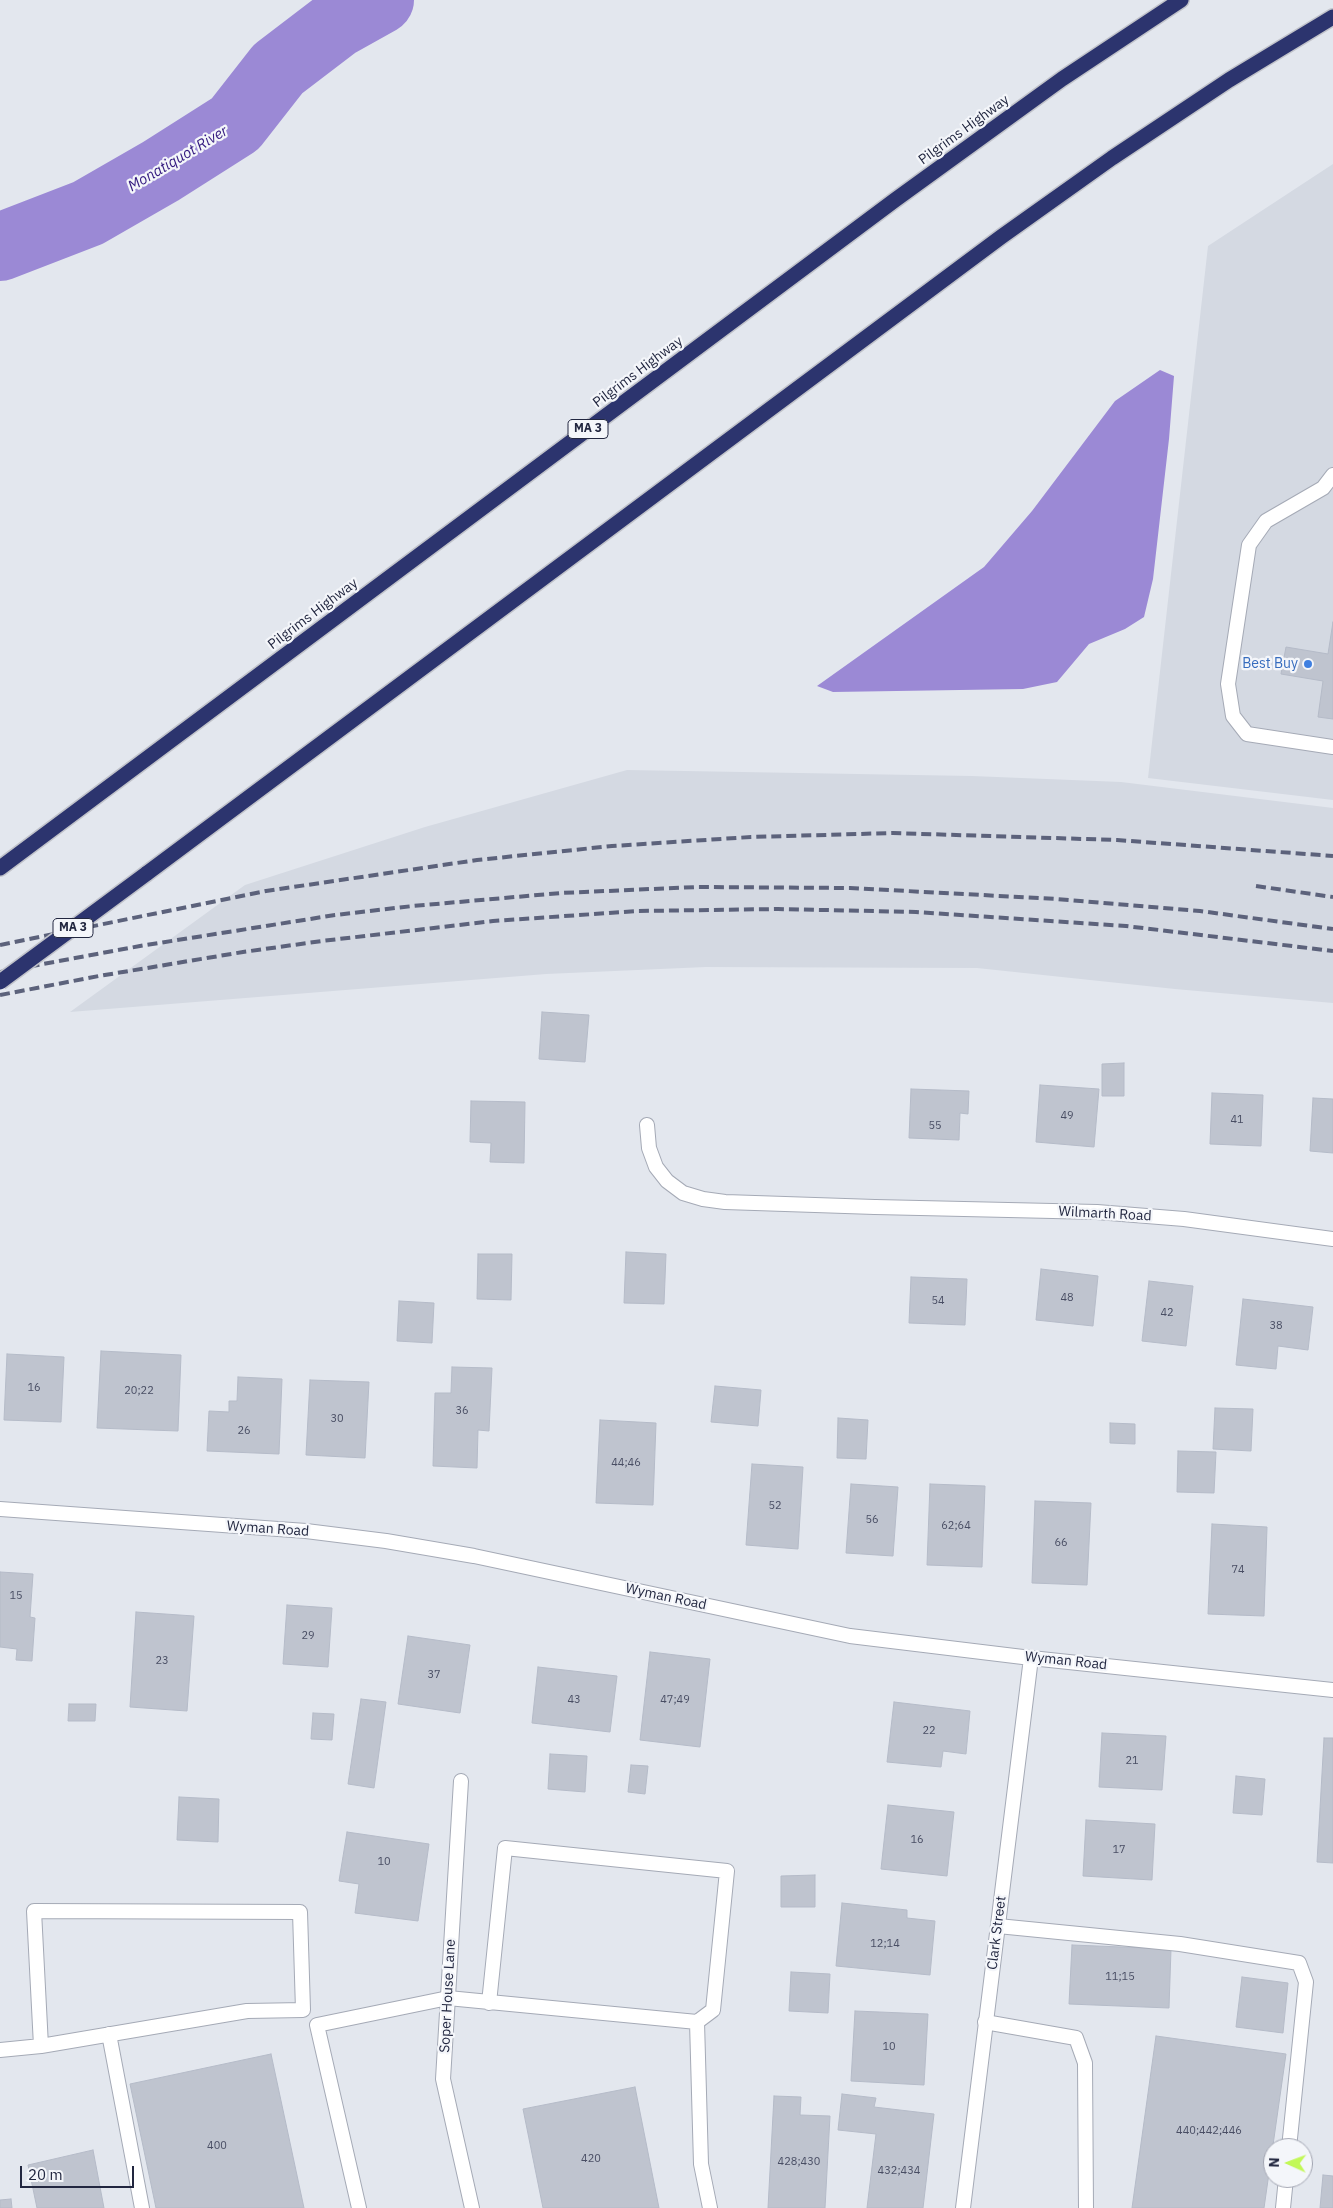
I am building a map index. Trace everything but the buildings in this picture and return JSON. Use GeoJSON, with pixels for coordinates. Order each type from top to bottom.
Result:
{"type":"FeatureCollection","features":[{"type":"Feature","properties":{"kind":"highway","name":"Pilgrims Highway"},"geometry":{"type":"LineString","coordinates":[[0,868],[895,200],[1062,79],[1181,0]]}},
{"type":"Feature","properties":{"kind":"highway","name":"MA 3"},"geometry":{"type":"LineString","coordinates":[[0,982],[1001,237],[1112,158],[1229,80],[1333,17]]}},
{"type":"Feature","properties":{"kind":"street"},"geometry":{"type":"LineString","coordinates":[[1333,475],[1323,488],[1266,521],[1249,545],[1228,684],[1233,716],[1247,734],[1333,747]]}},
{"type":"Feature","properties":{"kind":"street","name":"Wilmarth Road"},"geometry":{"type":"LineString","coordinates":[[647,1125],[648,1148],[656,1168],[667,1181],[684,1193],[703,1199],[725,1202],[875,1207],[1097,1212],[1184,1219],[1333,1239]]}},
{"type":"Feature","properties":{"kind":"street","name":"Wyman Road"},"geometry":{"type":"LineString","coordinates":[[0,1509],[306,1531],[386,1541],[474,1556],[850,1636],[1031,1658],[1333,1690]]}},
{"type":"Feature","properties":{"kind":"street","name":"Clark Street"},"geometry":{"type":"LineString","coordinates":[[962,2208],[1031,1658]]}},
{"type":"Feature","properties":{"kind":"street","name":"Soper House Lane"},"geometry":{"type":"LineString","coordinates":[[461,1781],[443,2079],[472,2208]]}},
{"type":"Feature","properties":{"kind":"street"},"geometry":{"type":"LineString","coordinates":[[317,2025],[448,1998],[489,2002],[697,2022],[713,2010],[727,1871],[505,1848],[489,2002]]}},
{"type":"Feature","properties":{"kind":"street"},"geometry":{"type":"LineString","coordinates":[[41,2046],[34,1911],[300,1912],[303,2010],[317,2025],[359,2208]]}},
{"type":"Feature","properties":{"kind":"street"},"geometry":{"type":"LineString","coordinates":[[998,1926],[1180,1944],[1299,1963],[1306,1982],[1290,2138]]}},
{"type":"Feature","properties":{"kind":"street"},"geometry":{"type":"LineString","coordinates":[[0,2050],[41,2046],[246,2011],[303,2010]]}},
{"type":"Feature","properties":{"kind":"street"},"geometry":{"type":"LineString","coordinates":[[697,2022],[701,2164],[710,2208]]}},
{"type":"Feature","properties":{"kind":"street"},"geometry":{"type":"LineString","coordinates":[[985,2022],[1076,2038],[1085,2063],[1086,2208]]}},
{"type":"Feature","properties":{"kind":"street"},"geometry":{"type":"LineString","coordinates":[[109,2034],[142,2208]]}},
{"type":"Feature","properties":{"kind":"street"},"geometry":{"type":"LineString","coordinates":[[1283,2208],[1285,2188]]}},
{"type":"Feature","properties":{"kind":"shaded area"},"geometry":{"type":"Polygon","coordinates":[[[1333,164],[1333,800],[1148,778],[1208,246],[1333,164]]]}},
{"type":"Feature","properties":{"kind":"shaded area"},"geometry":{"type":"Polygon","coordinates":[[[1160,370],[1174,376],[1169,439],[1153,579],[1144,617],[1125,629],[1089,644],[1057,682],[1023,689],[833,692],[817,686],[984,567],[1032,511],[1115,401],[1160,370]]]}},
{"type":"Feature","properties":{"kind":"shaded area"},"geometry":{"type":"Polygon","coordinates":[[[627,770],[972,776],[1121,782],[1333,808],[1333,1003],[1175,989],[977,968],[706,967],[546,974],[70,1012],[245,885],[425,827],[627,770]]]}},
{"type":"Feature","properties":{"kind":"waterway","name":"Monatiquot River"},"geometry":{"type":"LineString","coordinates":[[0,247],[88,213],[161,171],[235,124],[278,69],[337,24],[380,0]]}},
{"type":"Feature","properties":{"kind":"railway"},"geometry":{"type":"LineString","coordinates":[[0,945],[266,891],[477,860],[612,846],[751,837],[893,833],[1117,840],[1333,856]]}},
{"type":"Feature","properties":{"kind":"railway"},"geometry":{"type":"LineString","coordinates":[[1256,886],[1333,897]]}},
{"type":"Feature","properties":{"kind":"railway"},"geometry":{"type":"LineString","coordinates":[[0,972],[140,946],[335,915],[561,893],[697,887],[850,888],[1057,899],[1200,911],[1333,929]]}},
{"type":"Feature","properties":{"kind":"railway"},"geometry":{"type":"LineString","coordinates":[[0,995],[99,976],[322,941],[493,921],[638,911],[778,909],[916,912],[1126,926],[1333,951]]}},
{"type":"Feature","properties":{"kind":"place","name":"Best Buy"},"geometry":{"type":"Point","coordinates":[1308,664]}}]}
